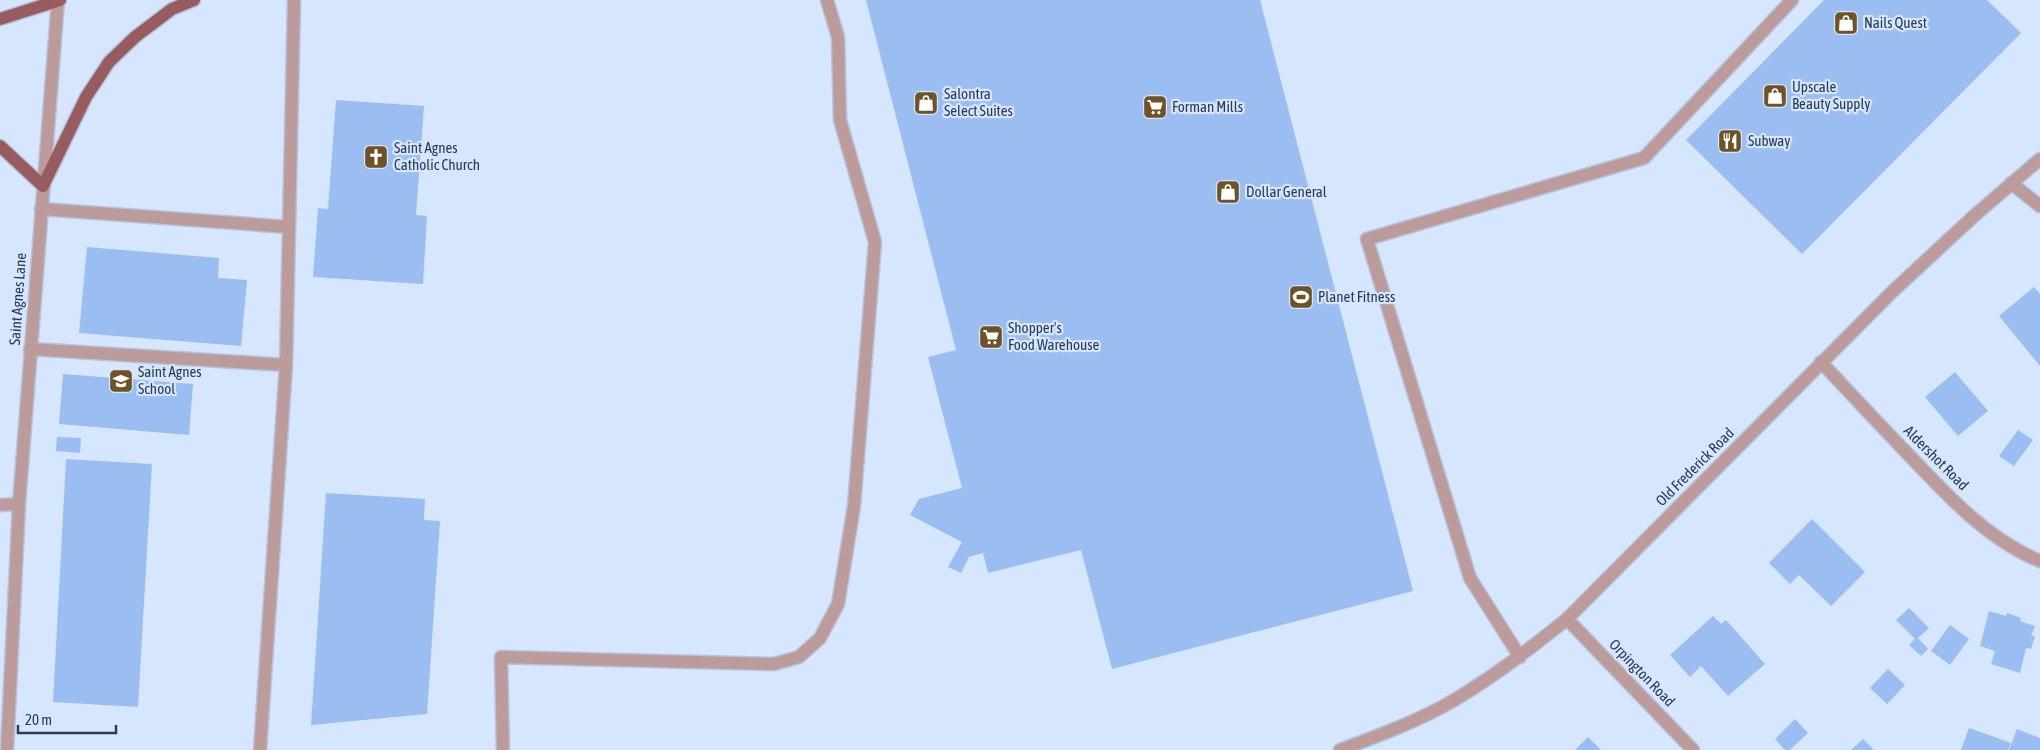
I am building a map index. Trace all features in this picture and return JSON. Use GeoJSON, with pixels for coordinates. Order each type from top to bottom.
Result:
{"type":"FeatureCollection","features":[{"type":"Feature","properties":{"kind":"main road"},"geometry":{"type":"LineString","coordinates":[[0,19],[59,0]]}},
{"type":"Feature","properties":{"kind":"main road"},"geometry":{"type":"LineString","coordinates":[[0,146],[43,186],[86,97],[109,62],[135,37],[172,9],[194,0]]}},
{"type":"Feature","properties":{"kind":"street","name":"Saint Agnes Lane"},"geometry":{"type":"LineString","coordinates":[[7,750],[19,504],[59,0]]}},
{"type":"Feature","properties":{"kind":"street"},"geometry":{"type":"LineString","coordinates":[[260,750],[286,365],[294,0]]}},
{"type":"Feature","properties":{"kind":"street"},"geometry":{"type":"LineString","coordinates":[[502,750],[501,657],[774,664],[799,657],[820,638],[838,604],[854,506],[875,242],[840,120],[838,37],[827,0]]}},
{"type":"Feature","properties":{"kind":"street"},"geometry":{"type":"LineString","coordinates":[[1520,657],[1470,578],[1366,239],[1644,158],[1792,0]]}},
{"type":"Feature","properties":{"kind":"street","name":"Old Frederick Road"},"geometry":{"type":"LineString","coordinates":[[1340,750],[1389,732],[1442,706],[1520,657],[1567,619],[1893,291],[2011,183],[2040,159]]}},
{"type":"Feature","properties":{"kind":"street"},"geometry":{"type":"LineString","coordinates":[[2011,183],[2040,206]]}},
{"type":"Feature","properties":{"kind":"street"},"geometry":{"type":"LineString","coordinates":[[41,209],[289,227]]}},
{"type":"Feature","properties":{"kind":"street"},"geometry":{"type":"LineString","coordinates":[[30,349],[286,365]]}},
{"type":"Feature","properties":{"kind":"street","name":"Aldershot Road"},"geometry":{"type":"LineString","coordinates":[[1821,362],[1934,482],[1978,522],[2025,555],[2040,561]]}},
{"type":"Feature","properties":{"kind":"street"},"geometry":{"type":"LineString","coordinates":[[0,505],[19,504]]}},
{"type":"Feature","properties":{"kind":"street","name":"Orpington Road"},"geometry":{"type":"LineString","coordinates":[[1567,619],[1693,750]]}},
{"type":"Feature","properties":{"kind":"building"},"geometry":{"type":"Polygon","coordinates":[[[866,0],[1260,0],[1413,591],[1112,669],[1081,550],[988,573],[983,553],[969,557],[961,573],[948,567],[962,542],[910,515],[919,499],[962,488],[928,357],[956,350],[866,0]]]}},
{"type":"Feature","properties":{"kind":"building"},"geometry":{"type":"Polygon","coordinates":[[[1824,0],[1987,0],[2021,33],[1802,254],[1686,140],[1824,0]]]}},
{"type":"Feature","properties":{"kind":"building","name":"Saint Agnes Catholic Church"},"geometry":{"type":"Polygon","coordinates":[[[336,100],[424,106],[416,215],[427,216],[423,284],[313,277],[318,208],[328,209],[336,100]]]}},
{"type":"Feature","properties":{"kind":"building"},"geometry":{"type":"Polygon","coordinates":[[[87,247],[219,258],[218,278],[247,280],[241,346],[79,333],[87,247]]]}},
{"type":"Feature","properties":{"kind":"building"},"geometry":{"type":"Polygon","coordinates":[[[2034,287],[2040,294],[2040,366],[1999,316],[2034,287]]]}},
{"type":"Feature","properties":{"kind":"building"},"geometry":{"type":"Polygon","coordinates":[[[1955,372],[1988,411],[1958,436],[1925,397],[1955,372]]]}},
{"type":"Feature","properties":{"kind":"building"},"geometry":{"type":"Polygon","coordinates":[[[63,374],[193,384],[189,435],[59,424],[63,374]]]}},
{"type":"Feature","properties":{"kind":"building"},"geometry":{"type":"Polygon","coordinates":[[[2018,430],[2033,440],[2014,466],[1999,456],[2018,430]]]}},
{"type":"Feature","properties":{"kind":"building"},"geometry":{"type":"Polygon","coordinates":[[[57,437],[81,438],[80,453],[56,451],[57,437]]]}},
{"type":"Feature","properties":{"kind":"building"},"geometry":{"type":"Polygon","coordinates":[[[66,459],[152,464],[138,707],[53,702],[66,459]]]}},
{"type":"Feature","properties":{"kind":"building"},"geometry":{"type":"Polygon","coordinates":[[[326,493],[425,499],[424,520],[440,521],[427,714],[311,725],[326,493]]]}},
{"type":"Feature","properties":{"kind":"building"},"geometry":{"type":"Polygon","coordinates":[[[1812,519],[1865,572],[1831,606],[1799,575],[1790,584],[1769,563],[1812,519]]]}},
{"type":"Feature","properties":{"kind":"building"},"geometry":{"type":"Polygon","coordinates":[[[1909,608],[1929,628],[1918,638],[1928,649],[1921,656],[1909,645],[1915,639],[1896,620],[1909,608]]]}},
{"type":"Feature","properties":{"kind":"building"},"geometry":{"type":"Polygon","coordinates":[[[1989,611],[2006,616],[2007,613],[2021,618],[2020,621],[2035,626],[2031,636],[2035,636],[2031,649],[2026,648],[2020,673],[1991,664],[1995,651],[1980,646],[1989,611]]]}},
{"type":"Feature","properties":{"kind":"building"},"geometry":{"type":"Polygon","coordinates":[[[1713,616],[1721,624],[1726,620],[1765,664],[1728,696],[1701,666],[1690,677],[1670,655],[1713,616]]]}},
{"type":"Feature","properties":{"kind":"building"},"geometry":{"type":"Polygon","coordinates":[[[1950,625],[1969,639],[1950,665],[1931,651],[1950,625]]]}},
{"type":"Feature","properties":{"kind":"building"},"geometry":{"type":"Polygon","coordinates":[[[1888,669],[1905,685],[1887,704],[1870,688],[1888,669]]]}},
{"type":"Feature","properties":{"kind":"building"},"geometry":{"type":"Polygon","coordinates":[[[1795,719],[1808,733],[1790,750],[1785,750],[1775,739],[1795,719]]]}},
{"type":"Feature","properties":{"kind":"building"},"geometry":{"type":"Polygon","coordinates":[[[1969,728],[2011,743],[2008,750],[1961,750],[1969,728]]]}},
{"type":"Feature","properties":{"kind":"building"},"geometry":{"type":"Polygon","coordinates":[[[2017,729],[2040,738],[2040,750],[2009,750],[2017,729]]]}},
{"type":"Feature","properties":{"kind":"building"},"geometry":{"type":"Polygon","coordinates":[[[1588,737],[1601,750],[1575,750],[1588,737]]]}},
{"type":"Feature","properties":{"kind":"building"},"geometry":{"type":"Polygon","coordinates":[[[1863,739],[1874,750],[1851,750],[1863,739]]]}},
{"type":"Feature","properties":{"kind":"place","name":"Nails Quest"},"geometry":{"type":"Point","coordinates":[1846,23]}},
{"type":"Feature","properties":{"kind":"place","name":"Upscale Beauty Supply"},"geometry":{"type":"Point","coordinates":[1775,96]}},
{"type":"Feature","properties":{"kind":"place","name":"Salontra Select Suites"},"geometry":{"type":"Point","coordinates":[926,103]}},
{"type":"Feature","properties":{"kind":"place","name":"Forman Mills"},"geometry":{"type":"Point","coordinates":[1155,107]}},
{"type":"Feature","properties":{"kind":"place","name":"Subway"},"geometry":{"type":"Point","coordinates":[1730,141]}},
{"type":"Feature","properties":{"kind":"place","name":"Saint Agnes Catholic Church"},"geometry":{"type":"Point","coordinates":[376,157]}},
{"type":"Feature","properties":{"kind":"place","name":"Dollar General"},"geometry":{"type":"Point","coordinates":[1228,192]}},
{"type":"Feature","properties":{"kind":"place","name":"Planet Fitness"},"geometry":{"type":"Point","coordinates":[1301,297]}},
{"type":"Feature","properties":{"kind":"place","name":"Shopper's Food Warehouse"},"geometry":{"type":"Point","coordinates":[991,337]}},
{"type":"Feature","properties":{"kind":"place","name":"Saint Agnes School"},"geometry":{"type":"Point","coordinates":[121,381]}}]}
